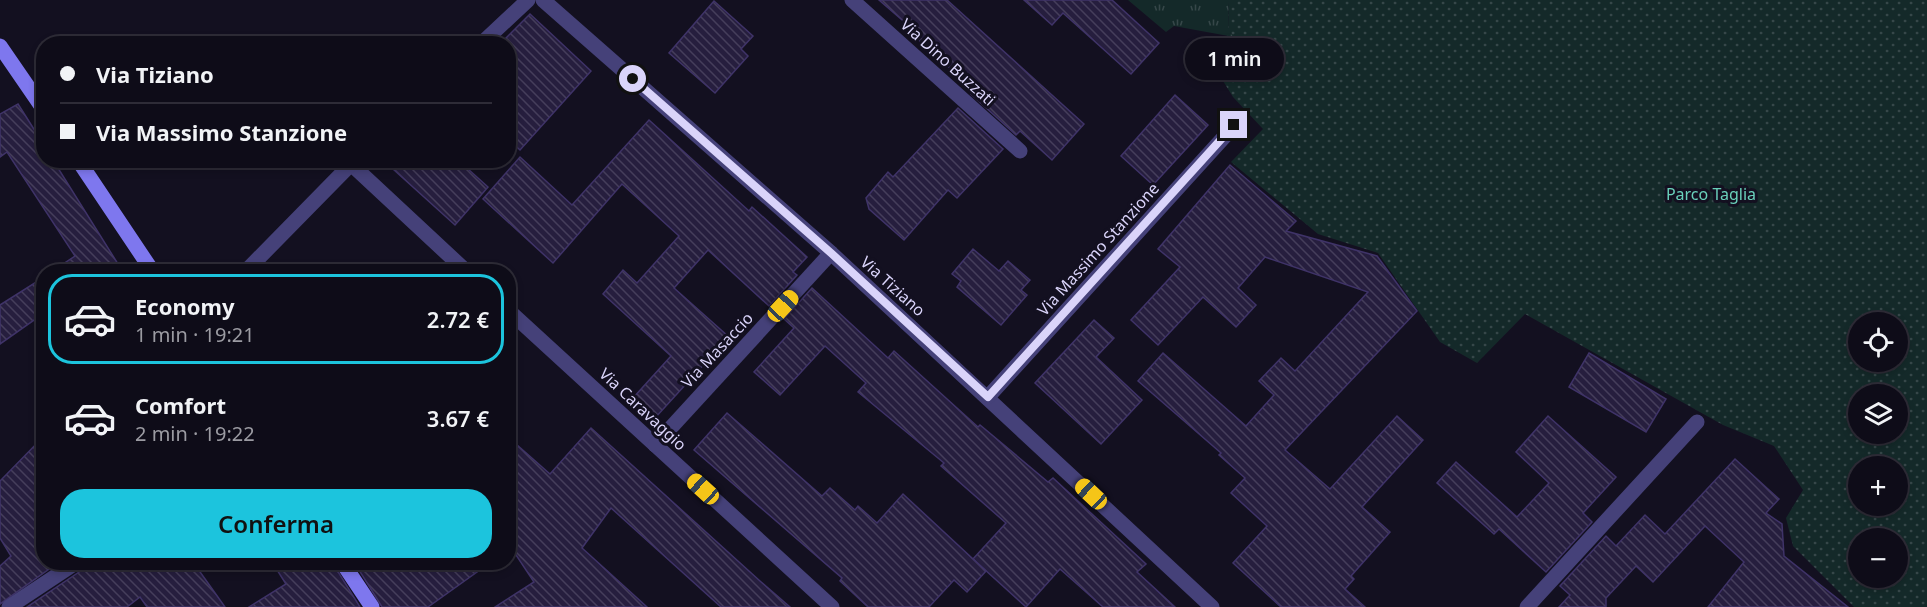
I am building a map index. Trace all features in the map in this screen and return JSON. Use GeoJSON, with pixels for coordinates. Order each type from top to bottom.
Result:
{"type":"FeatureCollection","features":[{"type":"Feature","properties":{"kind":"street"},"geometry":{"type":"LineString","coordinates":[[490,36],[528,0]]}},
{"type":"Feature","properties":{"kind":"street","name":"Via Tiziano"},"geometry":{"type":"LineString","coordinates":[[543,0],[831,253],[1212,607]]}},
{"type":"Feature","properties":{"kind":"street","name":"Via Dino Buzzati"},"geometry":{"type":"LineString","coordinates":[[852,0],[1020,151]]}},
{"type":"Feature","properties":{"kind":"street"},"geometry":{"type":"LineString","coordinates":[[0,46],[36,98]]}},
{"type":"Feature","properties":{"kind":"street","name":"Via Massimo Stanzione"},"geometry":{"type":"LineString","coordinates":[[988,397],[1234,125]]}},
{"type":"Feature","properties":{"kind":"street"},"geometry":{"type":"LineString","coordinates":[[83,168],[148,264]]}},
{"type":"Feature","properties":{"kind":"street"},"geometry":{"type":"LineString","coordinates":[[253,264],[347,168]]}},
{"type":"Feature","properties":{"kind":"street"},"geometry":{"type":"LineString","coordinates":[[359,168],[459,264]]}},
{"type":"Feature","properties":{"kind":"street","name":"Via Masaccio"},"geometry":{"type":"LineString","coordinates":[[655,445],[831,253]]}},
{"type":"Feature","properties":{"kind":"street","name":"Via Caravaggio"},"geometry":{"type":"LineString","coordinates":[[516,317],[832,607]]}},
{"type":"Feature","properties":{"kind":"street"},"geometry":{"type":"LineString","coordinates":[[1527,607],[1697,422]]}},
{"type":"Feature","properties":{"kind":"street"},"geometry":{"type":"LineString","coordinates":[[9,607],[65,570]]}},
{"type":"Feature","properties":{"kind":"street"},"geometry":{"type":"LineString","coordinates":[[347,570],[372,607]]}},
{"type":"Feature","properties":{"kind":"green space"},"geometry":{"type":"Polygon","coordinates":[[[1128,0],[1229,0],[1228,29],[1234,37],[1174,26],[1166,32],[1128,0]]]}},
{"type":"Feature","properties":{"kind":"green space","name":"Parco Taglia"},"geometry":{"type":"Polygon","coordinates":[[[1229,0],[1927,0],[1927,607],[1854,607],[1793,546],[1786,518],[1803,490],[1774,446],[1723,425],[1525,314],[1477,363],[1440,342],[1378,253],[1318,234],[1231,162],[1263,129],[1233,97],[1210,60],[1234,37],[1228,30],[1229,0]]]}},
{"type":"Feature","properties":{"kind":"building"},"geometry":{"type":"Polygon","coordinates":[[[879,0],[947,0],[1084,124],[1052,160],[1020,131],[1016,135],[971,94],[975,91],[913,35],[916,32],[879,0]]]}},
{"type":"Feature","properties":{"kind":"building"},"geometry":{"type":"Polygon","coordinates":[[[1024,0],[1112,0],[1159,43],[1131,74],[1063,13],[1052,25],[1024,0]]]}},
{"type":"Feature","properties":{"kind":"building"},"geometry":{"type":"Polygon","coordinates":[[[714,1],[753,36],[741,49],[748,56],[715,93],[669,53],[714,1]]]}},
{"type":"Feature","properties":{"kind":"building"},"geometry":{"type":"Polygon","coordinates":[[[530,14],[591,71],[520,150],[516,146],[516,36],[508,36],[530,14]]]}},
{"type":"Feature","properties":{"kind":"building"},"geometry":{"type":"Polygon","coordinates":[[[1175,95],[1208,125],[1153,185],[1121,156],[1175,95]]]}},
{"type":"Feature","properties":{"kind":"building"},"geometry":{"type":"Polygon","coordinates":[[[18,104],[36,132],[36,168],[58,168],[118,264],[63,264],[75,256],[7,152],[0,157],[0,114],[18,104]]]}},
{"type":"Feature","properties":{"kind":"building"},"geometry":{"type":"Polygon","coordinates":[[[958,108],[1003,149],[957,198],[948,190],[904,240],[869,209],[866,198],[888,172],[893,177],[958,108]]]}},
{"type":"Feature","properties":{"kind":"building"},"geometry":{"type":"Polygon","coordinates":[[[649,120],[749,211],[752,207],[807,257],[793,272],[797,275],[769,306],[708,250],[674,288],[729,337],[655,418],[633,398],[671,356],[603,294],[623,270],[637,283],[679,236],[622,184],[553,263],[483,199],[510,168],[516,168],[516,162],[520,157],[572,205],[649,120]]]}},
{"type":"Feature","properties":{"kind":"building"},"geometry":{"type":"Polygon","coordinates":[[[1230,165],[1296,221],[1286,231],[1377,256],[1417,311],[1285,450],[1330,489],[1397,416],[1423,440],[1362,507],[1390,532],[1351,576],[1354,579],[1345,589],[1365,607],[1281,607],[1233,563],[1267,526],[1231,493],[1245,478],[1219,455],[1221,453],[1138,381],[1163,353],[1246,426],[1274,395],[1259,381],[1281,358],[1295,371],[1368,292],[1265,257],[1238,288],[1256,305],[1236,327],[1203,297],[1158,345],[1131,320],[1180,267],[1158,249],[1230,165]]]}},
{"type":"Feature","properties":{"kind":"building"},"geometry":{"type":"Polygon","coordinates":[[[392,168],[467,168],[488,187],[455,225],[392,168]]]}},
{"type":"Feature","properties":{"kind":"building"},"geometry":{"type":"Polygon","coordinates":[[[973,249],[999,271],[1008,261],[1030,280],[1021,290],[1027,295],[1001,325],[957,287],[961,281],[952,274],[973,249]]]}},
{"type":"Feature","properties":{"kind":"building"},"geometry":{"type":"Polygon","coordinates":[[[36,282],[36,319],[0,344],[0,305],[36,282]]]}},
{"type":"Feature","properties":{"kind":"building"},"geometry":{"type":"Polygon","coordinates":[[[812,288],[888,358],[894,351],[978,427],[980,425],[1048,482],[1053,478],[1146,564],[1137,572],[1175,607],[1103,607],[1060,569],[1026,607],[973,559],[1006,523],[941,466],[944,463],[858,392],[866,383],[825,346],[780,395],[754,372],[794,328],[784,319],[812,288]]]}},
{"type":"Feature","properties":{"kind":"building"},"geometry":{"type":"Polygon","coordinates":[[[1094,320],[1114,338],[1096,357],[1142,400],[1101,444],[1035,383],[1094,320]]]}},
{"type":"Feature","properties":{"kind":"building"},"geometry":{"type":"Polygon","coordinates":[[[1589,353],[1666,399],[1646,432],[1569,387],[1589,353]]]}},
{"type":"Feature","properties":{"kind":"building"},"geometry":{"type":"Polygon","coordinates":[[[727,413],[822,496],[830,488],[855,510],[858,506],[877,523],[903,494],[986,571],[967,592],[954,580],[929,607],[868,607],[840,581],[842,578],[694,450],[727,413]]]}},
{"type":"Feature","properties":{"kind":"building"},"geometry":{"type":"Polygon","coordinates":[[[1548,416],[1616,477],[1583,513],[1592,522],[1546,572],[1499,529],[1494,534],[1437,483],[1456,462],[1517,517],[1549,483],[1516,452],[1548,416]]]}},
{"type":"Feature","properties":{"kind":"building"},"geometry":{"type":"Polygon","coordinates":[[[591,428],[790,607],[721,607],[611,508],[582,548],[647,607],[495,607],[534,582],[516,555],[516,444],[550,474],[591,428]]]}},
{"type":"Feature","properties":{"kind":"building"},"geometry":{"type":"Polygon","coordinates":[[[36,444],[36,570],[48,570],[0,604],[0,566],[11,556],[0,538],[0,481],[36,444]]]}},
{"type":"Feature","properties":{"kind":"building"},"geometry":{"type":"Polygon","coordinates":[[[1735,459],[1779,499],[1766,513],[1782,524],[1784,556],[1848,607],[1708,607],[1744,562],[1705,526],[1653,582],[1636,566],[1606,598],[1606,607],[1559,607],[1570,595],[1560,586],[1606,536],[1616,546],[1645,515],[1665,534],[1735,459]]]}},
{"type":"Feature","properties":{"kind":"building"},"geometry":{"type":"Polygon","coordinates":[[[82,570],[199,570],[225,607],[147,607],[140,597],[127,607],[27,607],[82,570]]]}},
{"type":"Feature","properties":{"kind":"building"},"geometry":{"type":"Polygon","coordinates":[[[277,570],[337,570],[360,607],[249,607],[286,584],[277,570]]]}},
{"type":"Feature","properties":{"kind":"building"},"geometry":{"type":"Polygon","coordinates":[[[359,570],[480,570],[428,607],[382,607],[359,570]]]}},
{"type":"Feature","properties":{"kind":"route"},"geometry":{"type":"LineString","coordinates":[[633,79],[831,253],[988,397],[1234,125]]}}]}
